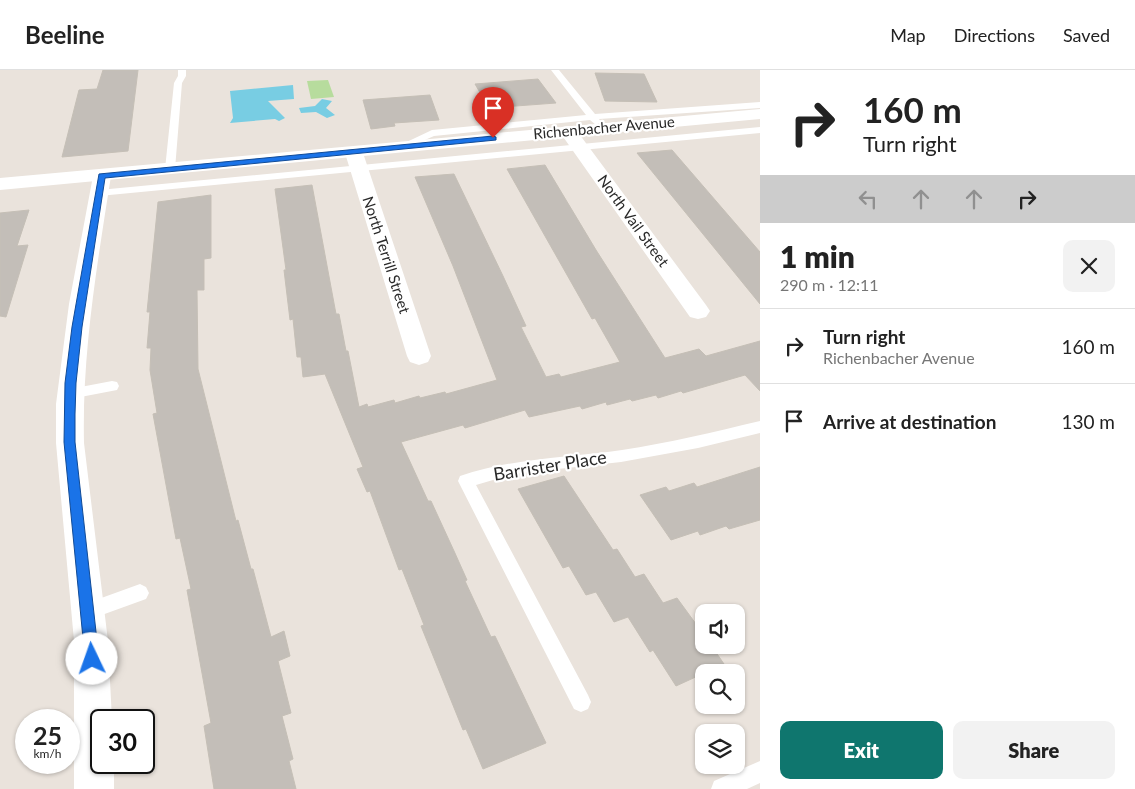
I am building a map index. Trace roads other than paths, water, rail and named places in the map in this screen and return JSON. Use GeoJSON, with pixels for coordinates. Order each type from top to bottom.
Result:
{"type":"FeatureCollection","features":[{"type":"Feature","properties":{"kind":"street","name":"Richenbacher Avenue"},"geometry":{"type":"LineString","coordinates":[[0,184],[100,184],[170,168],[356,161],[400,148],[568,130],[596,122],[760,114]]}},
{"type":"Feature","properties":{"kind":"street","name":"North Vail Street"},"geometry":{"type":"LineString","coordinates":[[568,130],[698,311]]}},
{"type":"Feature","properties":{"kind":"street","name":"North Terrill Street"},"geometry":{"type":"LineString","coordinates":[[356,161],[419,356]]}},
{"type":"Feature","properties":{"kind":"street"},"geometry":{"type":"LineString","coordinates":[[94,789],[95,759],[91,641],[70,442],[70,394],[77,327],[100,184]]}},
{"type":"Feature","properties":{"kind":"lane"},"geometry":{"type":"LineString","coordinates":[[170,168],[178,83],[182,76],[182,70]]}},
{"type":"Feature","properties":{"kind":"lane"},"geometry":{"type":"LineString","coordinates":[[555,70],[596,122]]}},
{"type":"Feature","properties":{"kind":"lane"},"geometry":{"type":"LineString","coordinates":[[400,148],[432,133],[596,122],[760,105]]}},
{"type":"Feature","properties":{"kind":"lane"},"geometry":{"type":"LineString","coordinates":[[100,184],[356,161],[580,148],[760,130]]}},
{"type":"Feature","properties":{"kind":"lane"},"geometry":{"type":"LineString","coordinates":[[70,394],[112,386]]}},
{"type":"Feature","properties":{"kind":"lane","name":"Barrister Place"},"geometry":{"type":"LineString","coordinates":[[580,702],[466,481],[512,468],[621,456],[698,442],[760,427]]}},
{"type":"Feature","properties":{"kind":"lane"},"geometry":{"type":"LineString","coordinates":[[88,611],[140,593]]}},
{"type":"Feature","properties":{"kind":"lane"},"geometry":{"type":"LineString","coordinates":[[722,789],[760,772]]}},
{"type":"Feature","properties":{"kind":"water"},"geometry":{"type":"Polygon","coordinates":[[[293,85],[294,99],[268,101],[285,118],[279,121],[275,119],[230,123],[233,118],[230,91],[293,85]]]}},
{"type":"Feature","properties":{"kind":"water"},"geometry":{"type":"Polygon","coordinates":[[[322,99],[332,101],[326,108],[335,115],[327,118],[316,112],[301,113],[299,108],[315,106],[322,99]]]}}]}
